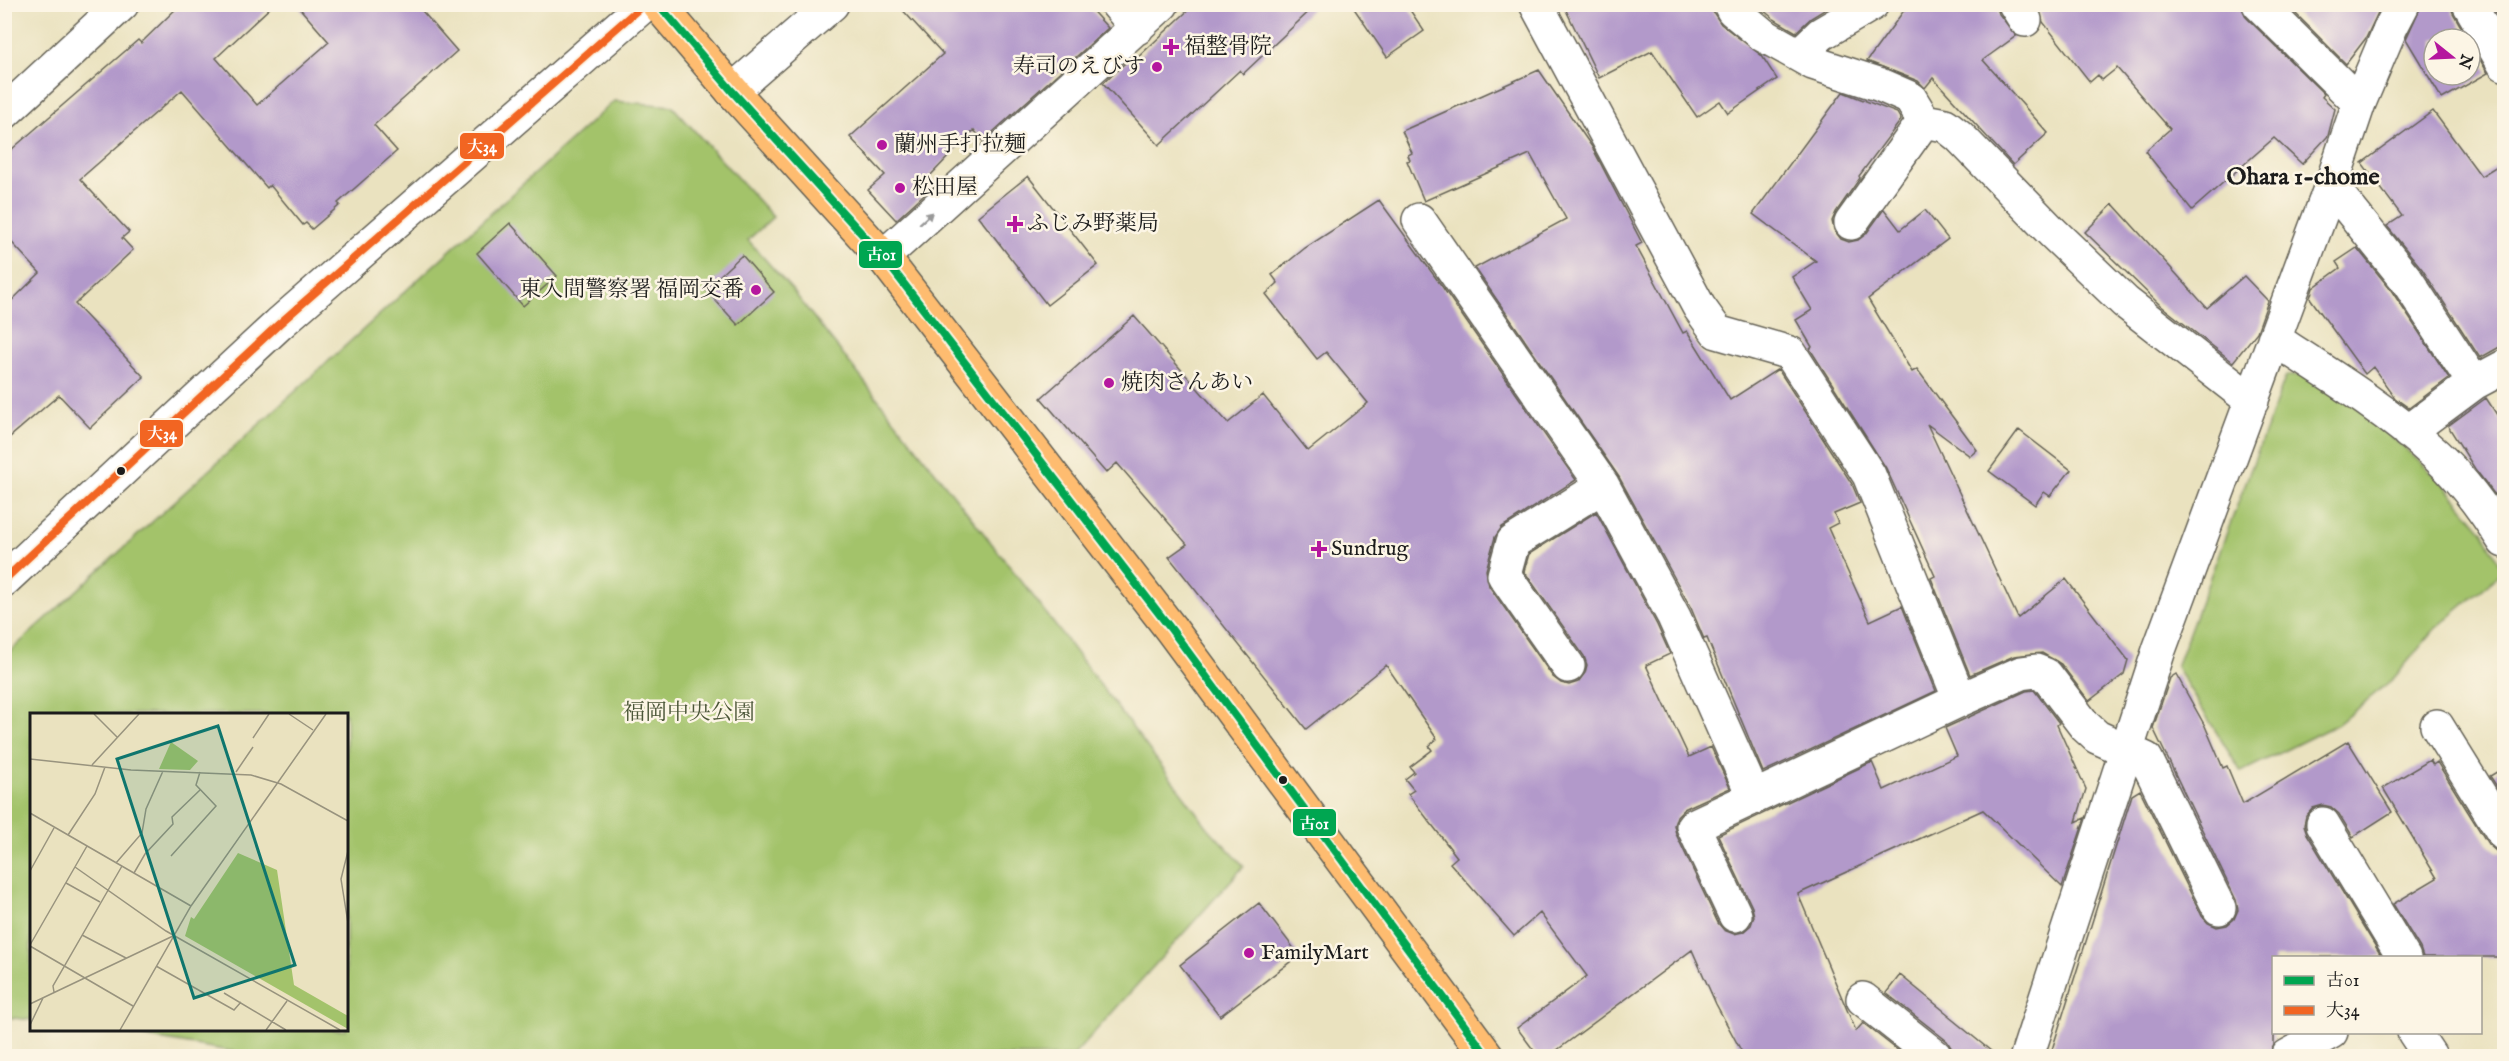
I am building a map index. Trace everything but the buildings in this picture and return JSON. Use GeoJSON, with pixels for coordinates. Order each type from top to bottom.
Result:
{"type":"FeatureCollection","features":[{"type":"Feature","properties":{"kind":"main road"},"geometry":{"type":"LineString","coordinates":[[658,4],[732,91],[883,257],[1171,628],[1487,1056]]}},
{"type":"Feature","properties":{"kind":"street"},"geometry":{"type":"LineString","coordinates":[[4,113],[122,4]]}},
{"type":"Feature","properties":{"kind":"street"},"geometry":{"type":"LineString","coordinates":[[4,580],[279,324],[645,4]]}},
{"type":"Feature","properties":{"kind":"street"},"geometry":{"type":"LineString","coordinates":[[732,91],[831,4]]}},
{"type":"Feature","properties":{"kind":"street"},"geometry":{"type":"LineString","coordinates":[[883,257],[1127,16],[1162,4]]}},
{"type":"Feature","properties":{"kind":"street"},"geometry":{"type":"LineString","coordinates":[[1536,4],[1699,307],[1717,332],[1790,353],[1869,475],[1960,700]]}},
{"type":"Feature","properties":{"kind":"street"},"geometry":{"type":"LineString","coordinates":[[1730,4],[1733,10],[1763,35],[1813,63],[1878,84],[1910,98],[1924,121],[1945,125],[1959,136],[2052,232],[2125,302],[2252,401]]}},
{"type":"Feature","properties":{"kind":"street"},"geometry":{"type":"LineString","coordinates":[[1799,55],[1821,34],[1872,4]]}},
{"type":"Feature","properties":{"kind":"street"},"geometry":{"type":"LineString","coordinates":[[2259,4],[2359,103]]}},
{"type":"Feature","properties":{"kind":"street"},"geometry":{"type":"LineString","coordinates":[[2027,1056],[2159,650],[2331,186],[2359,103],[2403,4]]}},
{"type":"Feature","properties":{"kind":"street"},"geometry":{"type":"LineString","coordinates":[[2469,4],[2505,64]]}},
{"type":"Feature","properties":{"kind":"street"},"geometry":{"type":"LineString","coordinates":[[1851,223],[1924,121]]}},
{"type":"Feature","properties":{"kind":"street"},"geometry":{"type":"LineString","coordinates":[[2331,186],[2406,279],[2474,383]]}},
{"type":"Feature","properties":{"kind":"street"},"geometry":{"type":"LineString","coordinates":[[1419,220],[1602,486],[1674,617],[1754,797]]}},
{"type":"Feature","properties":{"kind":"street"},"geometry":{"type":"LineString","coordinates":[[2274,339],[2367,399],[2437,456],[2487,514],[2505,541]]}},
{"type":"Feature","properties":{"kind":"street"},"geometry":{"type":"LineString","coordinates":[[2408,432],[2474,383],[2505,367]]}},
{"type":"Feature","properties":{"kind":"street"},"geometry":{"type":"LineString","coordinates":[[1568,666],[1504,575],[1513,542],[1602,486]]}},
{"type":"Feature","properties":{"kind":"street"},"geometry":{"type":"LineString","coordinates":[[1735,915],[1693,826],[1960,700],[2021,673],[2036,671],[2046,675],[2085,726],[2097,737],[2126,748],[2146,759],[2219,908]]}},
{"type":"Feature","properties":{"kind":"street"},"geometry":{"type":"LineString","coordinates":[[2437,726],[2505,834]]}},
{"type":"Feature","properties":{"kind":"street"},"geometry":{"type":"LineString","coordinates":[[2323,824],[2403,956]]}},
{"type":"Feature","properties":{"kind":"street"},"geometry":{"type":"LineString","coordinates":[[1863,999],[1935,1056]]}},
{"type":"Feature","properties":{"kind":"street"},"geometry":{"type":"LineString","coordinates":[[2288,1056],[2327,1034]]}},
{"type":"Feature","properties":{"kind":"street"},"geometry":{"type":"LineString","coordinates":[[2415,1034],[2430,1056]]}},
{"type":"Feature","properties":{"kind":"green space","name":"福岡中央公園"},"geometry":{"type":"Polygon","coordinates":[[[614,101],[672,106],[773,217],[748,240],[793,291],[1033,596],[1209,829],[1244,866],[1073,1056],[260,1056],[111,1031],[348,1031],[348,713],[30,713],[30,1020],[5,1017],[5,656],[614,101]]]}},
{"type":"Feature","properties":{"kind":"green space"},"geometry":{"type":"Polygon","coordinates":[[[2305,375],[2354,403],[2442,482],[2483,531],[2503,572],[2435,629],[2394,678],[2338,724],[2241,772],[2176,667],[2286,376],[2305,375]]]}},
{"type":"Feature","properties":{"kind":"transit line","name":"大34"},"geometry":{"type":"LineString","coordinates":[[4,580],[279,324],[644,4]]}},
{"type":"Feature","properties":{"kind":"transit line","name":"古01"},"geometry":{"type":"LineString","coordinates":[[658,4],[732,91],[883,257],[1171,629],[1487,1056]]}},
{"type":"Feature","properties":{"kind":"place","name":"福整骨院"},"geometry":{"type":"Point","coordinates":[1171,47]}},
{"type":"Feature","properties":{"kind":"place","name":"寿司のえびす"},"geometry":{"type":"Point","coordinates":[1157,67]}},
{"type":"Feature","properties":{"kind":"place","name":"蘭州手打拉麺"},"geometry":{"type":"Point","coordinates":[882,145]}},
{"type":"Feature","properties":{"kind":"place","name":"松田屋"},"geometry":{"type":"Point","coordinates":[900,188]}},
{"type":"Feature","properties":{"kind":"place","name":"ふじみ野薬局"},"geometry":{"type":"Point","coordinates":[1015,224]}},
{"type":"Feature","properties":{"kind":"place","name":"東入間警察署 福岡交番"},"geometry":{"type":"Point","coordinates":[756,290]}},
{"type":"Feature","properties":{"kind":"place","name":"焼肉さんあい"},"geometry":{"type":"Point","coordinates":[1109,383]}},
{"type":"Feature","properties":{"kind":"place","name":"Sundrug"},"geometry":{"type":"Point","coordinates":[1319,549]}},
{"type":"Feature","properties":{"kind":"place","name":"FamilyMart"},"geometry":{"type":"Point","coordinates":[1249,953]}},
{"type":"Feature","properties":{"kind":"district","name":"Ohara 1-chome"},"geometry":{"type":"Point","coordinates":[2303,177]}}]}
